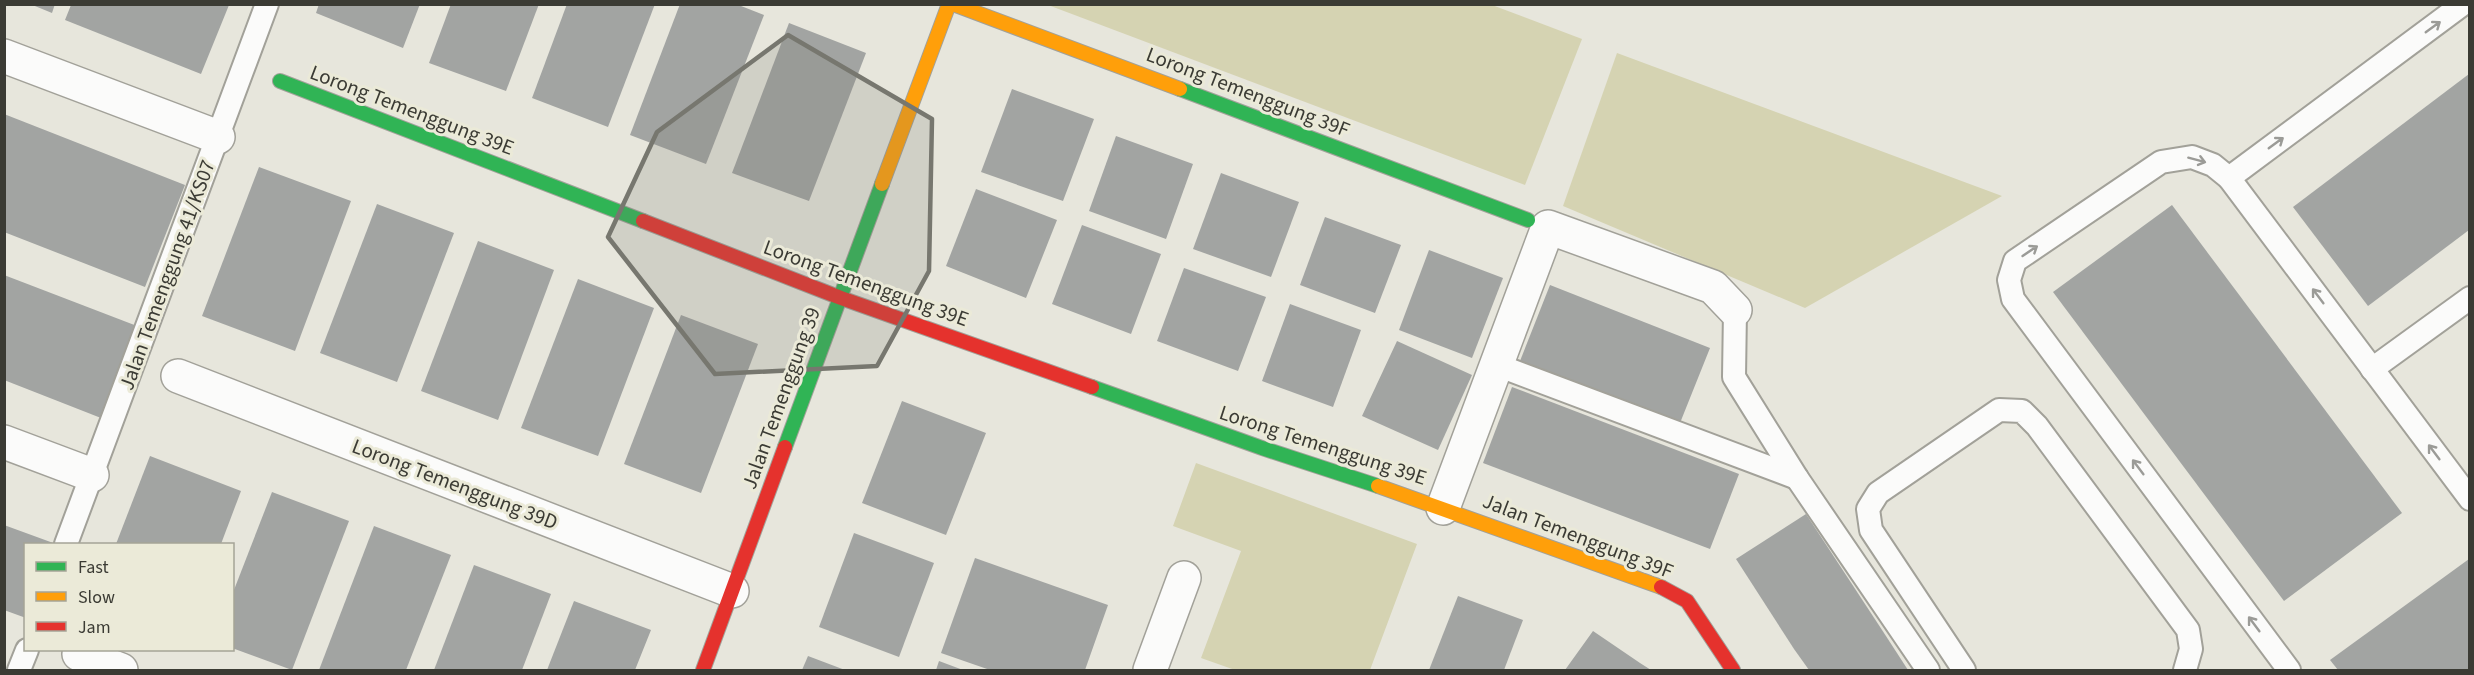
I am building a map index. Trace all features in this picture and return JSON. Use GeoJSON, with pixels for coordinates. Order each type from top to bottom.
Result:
{"type":"FeatureCollection","features":[{"type":"Feature","properties":{"kind":"street","name":"Lorong Temenggung 39F"},"geometry":{"type":"LineString","coordinates":[[951,4],[1538,223]]}},
{"type":"Feature","properties":{"kind":"street","name":"Jalan Temenggung 39"},"geometry":{"type":"LineString","coordinates":[[703,670],[951,4]]}},
{"type":"Feature","properties":{"kind":"street"},"geometry":{"type":"LineString","coordinates":[[4,56],[218,137]]}},
{"type":"Feature","properties":{"kind":"street","name":"Lorong Temenggung 39E"},"geometry":{"type":"LineString","coordinates":[[280,81],[841,297],[1262,448],[1443,508]]}},
{"type":"Feature","properties":{"kind":"street"},"geometry":{"type":"LineString","coordinates":[[1443,508],[1497,365],[1538,223],[1713,287],[1735,310]]}},
{"type":"Feature","properties":{"kind":"street","name":"Lorong Temenggung 39D"},"geometry":{"type":"LineString","coordinates":[[178,376],[732,591]]}},
{"type":"Feature","properties":{"kind":"street"},"geometry":{"type":"LineString","coordinates":[[4,442],[92,475]]}},
{"type":"Feature","properties":{"kind":"street","name":"Jalan Temenggung 39F"},"geometry":{"type":"LineString","coordinates":[[1443,508],[1663,588],[1687,601],[1732,670]]}},
{"type":"Feature","properties":{"kind":"street"},"geometry":{"type":"LineString","coordinates":[[1150,670],[1184,578]]}},
{"type":"Feature","properties":{"kind":"street"},"geometry":{"type":"LineString","coordinates":[[79,654],[121,670]]}},
{"type":"Feature","properties":{"kind":"lane","name":"Jalan Temenggung 41/KS07"},"geometry":{"type":"LineString","coordinates":[[66,543],[267,4]]}},
{"type":"Feature","properties":{"kind":"lane"},"geometry":{"type":"LineString","coordinates":[[2229,178],[2463,4]]}},
{"type":"Feature","properties":{"kind":"lane"},"geometry":{"type":"LineString","coordinates":[[2289,670],[2013,299],[2009,280],[2014,261],[2162,162],[2192,157],[2213,165],[2229,178],[2469,499]]}},
{"type":"Feature","properties":{"kind":"lane"},"geometry":{"type":"LineString","coordinates":[[2372,369],[2469,298]]}},
{"type":"Feature","properties":{"kind":"lane"},"geometry":{"type":"LineString","coordinates":[[1735,310],[1734,377],[1797,478],[1928,670]]}},
{"type":"Feature","properties":{"kind":"lane"},"geometry":{"type":"LineString","coordinates":[[1497,365],[1797,478]]}},
{"type":"Feature","properties":{"kind":"lane"},"geometry":{"type":"LineString","coordinates":[[1964,670],[1871,530],[1868,509],[1878,493],[1999,410],[2022,411],[2037,426],[2188,630],[2191,649],[2185,670]]}},
{"type":"Feature","properties":{"kind":"lane"},"geometry":{"type":"LineString","coordinates":[[20,670],[27,651]]}},
{"type":"Feature","properties":{"kind":"highlighted area"},"geometry":{"type":"Polygon","coordinates":[[[788,35],[932,119],[929,271],[877,366],[715,374],[608,237],[657,132],[788,35]]]}},
{"type":"Feature","properties":{"kind":"shaded area"},"geometry":{"type":"Polygon","coordinates":[[[1048,5],[1492,5],[1582,39],[1525,185],[1048,5]]]}},
{"type":"Feature","properties":{"kind":"shaded area"},"geometry":{"type":"Polygon","coordinates":[[[1617,53],[2002,196],[1805,308],[1563,206],[1617,53]]]}},
{"type":"Feature","properties":{"kind":"shaded area"},"geometry":{"type":"Polygon","coordinates":[[[1196,463],[1417,544],[1370,670],[1235,670],[1201,658],[1241,551],[1173,526],[1196,463]]]}},
{"type":"Feature","properties":{"kind":"building"},"geometry":{"type":"Polygon","coordinates":[[[30,4],[55,4],[52,13],[30,4]]]}},
{"type":"Feature","properties":{"kind":"building"},"geometry":{"type":"Polygon","coordinates":[[[319,4],[420,4],[403,48],[316,13],[319,4]]]}},
{"type":"Feature","properties":{"kind":"building"},"geometry":{"type":"Polygon","coordinates":[[[451,4],[539,4],[506,91],[429,63],[451,4]]]}},
{"type":"Feature","properties":{"kind":"building"},"geometry":{"type":"Polygon","coordinates":[[[567,4],[655,4],[608,127],[532,98],[567,4]]]}},
{"type":"Feature","properties":{"kind":"building"},"geometry":{"type":"Polygon","coordinates":[[[680,4],[736,4],[764,15],[706,164],[630,135],[680,4]]]}},
{"type":"Feature","properties":{"kind":"building"},"geometry":{"type":"Polygon","coordinates":[[[71,5],[229,5],[201,74],[65,20],[71,5]]]}},
{"type":"Feature","properties":{"kind":"building"},"geometry":{"type":"Polygon","coordinates":[[[789,23],[866,53],[809,201],[732,173],[789,23]]]}},
{"type":"Feature","properties":{"kind":"building"},"geometry":{"type":"Polygon","coordinates":[[[2469,74],[2469,230],[2368,306],[2293,207],[2469,74]]]}},
{"type":"Feature","properties":{"kind":"building"},"geometry":{"type":"Polygon","coordinates":[[[1012,89],[1094,119],[1063,201],[981,172],[1012,89]]]}},
{"type":"Feature","properties":{"kind":"building"},"geometry":{"type":"Polygon","coordinates":[[[4,114],[185,185],[145,287],[4,232],[4,114]]]}},
{"type":"Feature","properties":{"kind":"building"},"geometry":{"type":"Polygon","coordinates":[[[1116,136],[1193,164],[1166,239],[1089,211],[1116,136]]]}},
{"type":"Feature","properties":{"kind":"building"},"geometry":{"type":"Polygon","coordinates":[[[259,167],[351,201],[295,351],[202,316],[259,167]]]}},
{"type":"Feature","properties":{"kind":"building"},"geometry":{"type":"Polygon","coordinates":[[[1221,173],[1299,202],[1271,277],[1193,249],[1221,173]]]}},
{"type":"Feature","properties":{"kind":"building"},"geometry":{"type":"Polygon","coordinates":[[[976,189],[1057,220],[1026,298],[946,266],[976,189]]]}},
{"type":"Feature","properties":{"kind":"building"},"geometry":{"type":"Polygon","coordinates":[[[377,204],[454,233],[397,382],[320,353],[377,204]]]}},
{"type":"Feature","properties":{"kind":"building"},"geometry":{"type":"Polygon","coordinates":[[[2172,205],[2402,513],[2284,601],[2053,292],[2172,205]]]}},
{"type":"Feature","properties":{"kind":"building"},"geometry":{"type":"Polygon","coordinates":[[[1325,217],[1401,245],[1375,313],[1300,285],[1325,217]]]}},
{"type":"Feature","properties":{"kind":"building"},"geometry":{"type":"Polygon","coordinates":[[[1082,225],[1161,254],[1131,334],[1052,304],[1082,225]]]}},
{"type":"Feature","properties":{"kind":"building"},"geometry":{"type":"Polygon","coordinates":[[[478,241],[554,270],[498,420],[421,391],[478,241]]]}},
{"type":"Feature","properties":{"kind":"building"},"geometry":{"type":"Polygon","coordinates":[[[1429,250],[1503,278],[1472,358],[1399,330],[1429,250]]]}},
{"type":"Feature","properties":{"kind":"building"},"geometry":{"type":"Polygon","coordinates":[[[1184,268],[1266,297],[1238,371],[1157,341],[1184,268]]]}},
{"type":"Feature","properties":{"kind":"building"},"geometry":{"type":"Polygon","coordinates":[[[4,275],[137,326],[101,418],[4,380],[4,275]]]}},
{"type":"Feature","properties":{"kind":"building"},"geometry":{"type":"Polygon","coordinates":[[[578,279],[654,308],[598,456],[521,428],[578,279]]]}},
{"type":"Feature","properties":{"kind":"building"},"geometry":{"type":"Polygon","coordinates":[[[1550,285],[1710,348],[1680,423],[1520,361],[1550,285]]]}},
{"type":"Feature","properties":{"kind":"building"},"geometry":{"type":"Polygon","coordinates":[[[1290,304],[1361,330],[1333,407],[1262,381],[1290,304]]]}},
{"type":"Feature","properties":{"kind":"building"},"geometry":{"type":"Polygon","coordinates":[[[681,315],[758,344],[701,493],[624,464],[681,315]]]}},
{"type":"Feature","properties":{"kind":"building"},"geometry":{"type":"Polygon","coordinates":[[[1397,341],[1472,375],[1438,450],[1362,416],[1397,341]]]}},
{"type":"Feature","properties":{"kind":"building"},"geometry":{"type":"Polygon","coordinates":[[[1512,387],[1739,474],[1710,549],[1483,463],[1512,387]]]}},
{"type":"Feature","properties":{"kind":"building"},"geometry":{"type":"Polygon","coordinates":[[[902,401],[986,433],[946,535],[862,503],[902,401]]]}},
{"type":"Feature","properties":{"kind":"building"},"geometry":{"type":"Polygon","coordinates":[[[150,456],[241,491],[221,543],[116,543],[150,456]]]}},
{"type":"Feature","properties":{"kind":"building"},"geometry":{"type":"Polygon","coordinates":[[[272,492],[349,521],[292,670],[234,649],[234,590],[272,492]]]}},
{"type":"Feature","properties":{"kind":"building"},"geometry":{"type":"Polygon","coordinates":[[[1806,514],[1908,670],[1809,670],[1794,649],[1736,559],[1806,514]]]}},
{"type":"Feature","properties":{"kind":"building"},"geometry":{"type":"Polygon","coordinates":[[[4,525],[53,543],[24,543],[24,617],[4,610],[4,525]]]}},
{"type":"Feature","properties":{"kind":"building"},"geometry":{"type":"Polygon","coordinates":[[[374,526],[451,555],[406,670],[319,670],[374,526]]]}},
{"type":"Feature","properties":{"kind":"building"},"geometry":{"type":"Polygon","coordinates":[[[854,533],[934,563],[899,657],[819,627],[854,533]]]}},
{"type":"Feature","properties":{"kind":"building"},"geometry":{"type":"Polygon","coordinates":[[[975,558],[1108,605],[1085,670],[990,670],[941,653],[975,558]]]}},
{"type":"Feature","properties":{"kind":"building"},"geometry":{"type":"Polygon","coordinates":[[[2469,559],[2469,670],[2338,670],[2330,660],[2469,559]]]}},
{"type":"Feature","properties":{"kind":"building"},"geometry":{"type":"Polygon","coordinates":[[[474,565],[551,594],[522,670],[434,670],[474,565]]]}},
{"type":"Feature","properties":{"kind":"building"},"geometry":{"type":"Polygon","coordinates":[[[1458,596],[1523,620],[1504,670],[1429,670],[1458,596]]]}},
{"type":"Feature","properties":{"kind":"building"},"geometry":{"type":"Polygon","coordinates":[[[574,601],[651,630],[635,670],[547,670],[574,601]]]}},
{"type":"Feature","properties":{"kind":"building"},"geometry":{"type":"Polygon","coordinates":[[[1593,631],[1640,663],[1651,670],[1565,670],[1593,631]]]}},
{"type":"Feature","properties":{"kind":"building"},"geometry":{"type":"Polygon","coordinates":[[[808,656],[845,670],[802,670],[808,656]]]}},
{"type":"Feature","properties":{"kind":"building"},"geometry":{"type":"Polygon","coordinates":[[[939,661],[963,670],[936,670],[939,661]]]}},
{"type":"Feature","properties":{"kind":"traffic: fast"},"geometry":{"type":"LineString","coordinates":[[280,81],[643,221]]}},
{"type":"Feature","properties":{"kind":"traffic: fast"},"geometry":{"type":"LineString","coordinates":[[1180,89],[1528,220]]}},
{"type":"Feature","properties":{"kind":"traffic: fast"},"geometry":{"type":"LineString","coordinates":[[785,447],[882,184]]}},
{"type":"Feature","properties":{"kind":"traffic: fast"},"geometry":{"type":"LineString","coordinates":[[1092,387],[1262,448],[1378,486]]}},
{"type":"Feature","properties":{"kind":"traffic: slow"},"geometry":{"type":"LineString","coordinates":[[882,184],[949,4]]}},
{"type":"Feature","properties":{"kind":"traffic: slow"},"geometry":{"type":"LineString","coordinates":[[953,4],[1180,89]]}},
{"type":"Feature","properties":{"kind":"traffic: slow"},"geometry":{"type":"LineString","coordinates":[[1378,486],[1661,587]]}},
{"type":"Feature","properties":{"kind":"traffic: jam"},"geometry":{"type":"LineString","coordinates":[[643,221],[841,298],[1092,387]]}},
{"type":"Feature","properties":{"kind":"traffic: jam"},"geometry":{"type":"LineString","coordinates":[[703,670],[785,447]]}},
{"type":"Feature","properties":{"kind":"traffic: jam"},"geometry":{"type":"LineString","coordinates":[[1661,587],[1687,601],[1733,670]]}}]}
